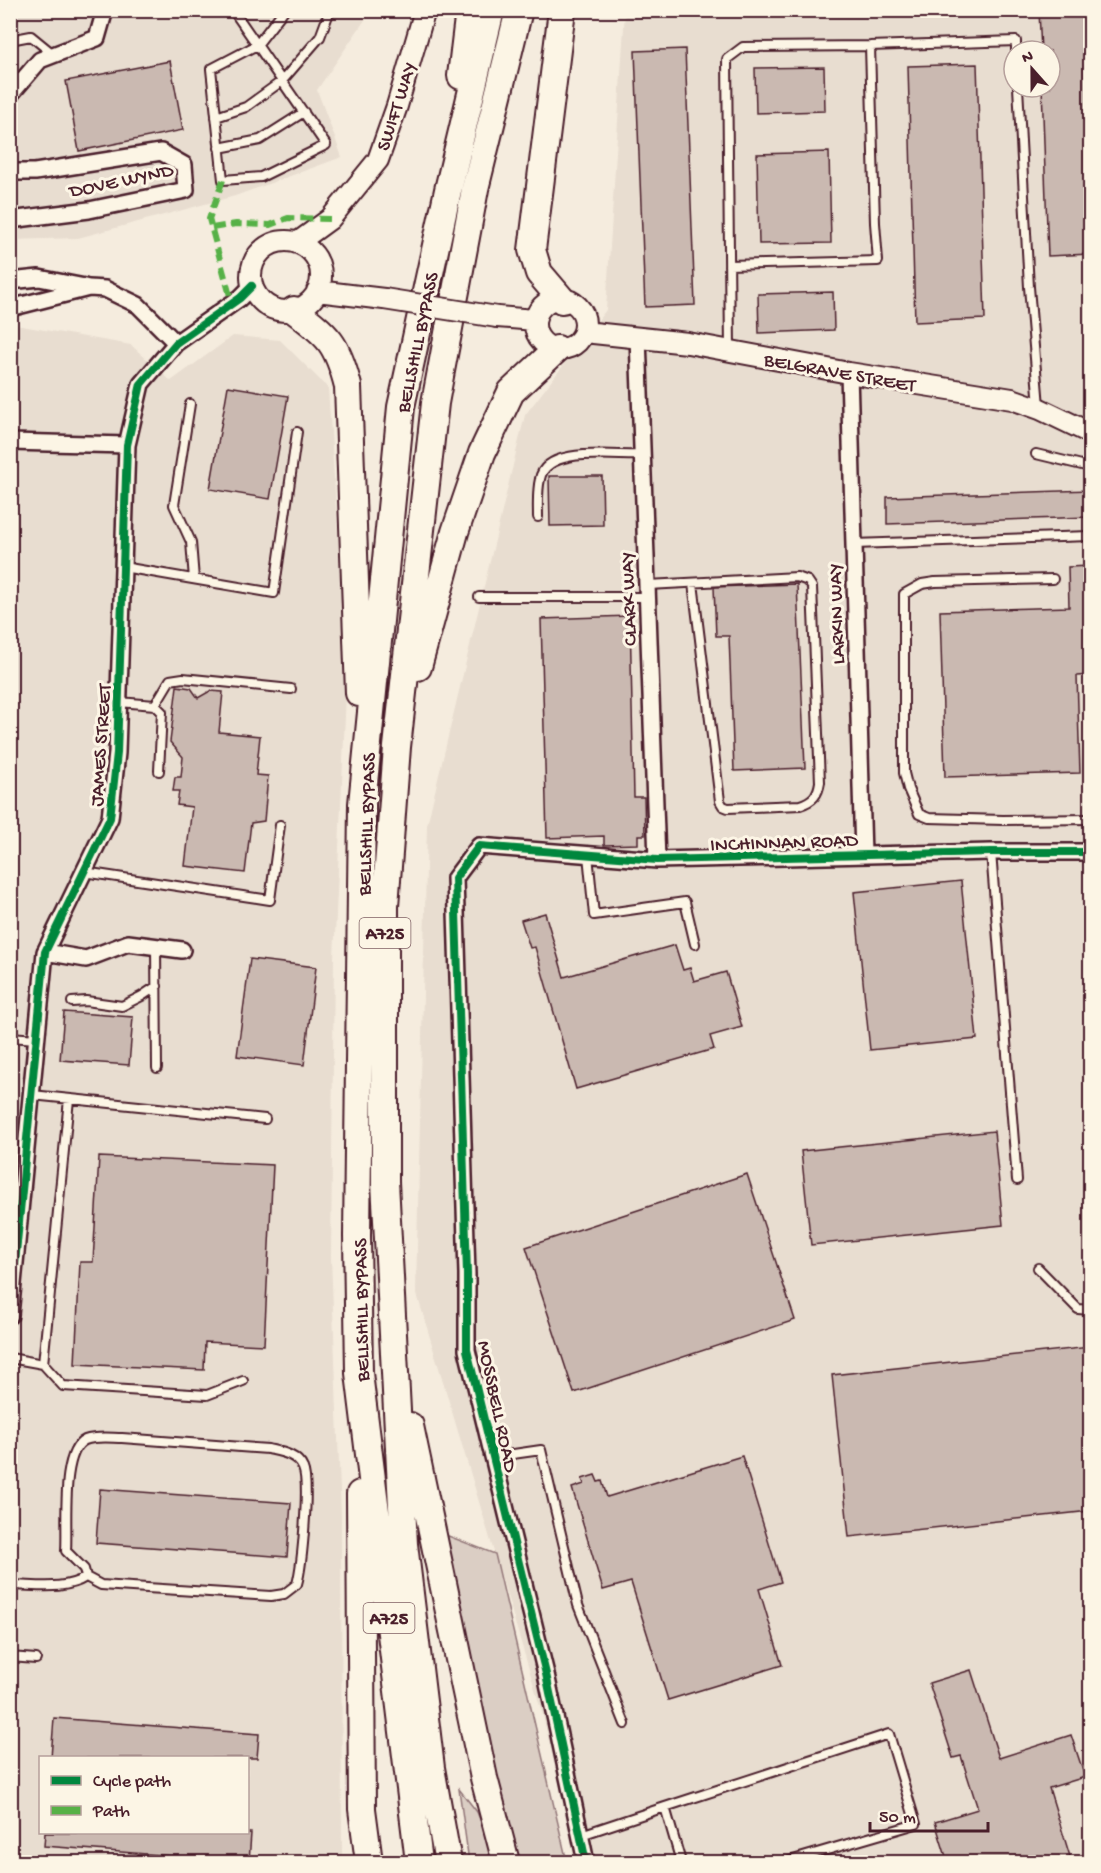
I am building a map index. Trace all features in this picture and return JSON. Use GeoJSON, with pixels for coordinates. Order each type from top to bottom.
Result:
{"type":"FeatureCollection","features":[{"type":"Feature","properties":{"kind":"highway"},"geometry":{"type":"LineString","coordinates":[[448,190],[469,10]]}},
{"type":"Feature","properties":{"kind":"highway","name":"BELLSHILL BYPASS"},"geometry":{"type":"LineString","coordinates":[[419,1863],[359,1373],[357,1236],[362,804],[401,407],[448,190],[491,10]]}},
{"type":"Feature","properties":{"kind":"highway","name":"BELLSHILL BYPASS"},"geometry":{"type":"LineString","coordinates":[[448,1863],[431,1768],[404,1544],[385,1182],[385,906],[397,747],[435,404],[475,189],[519,10]]}},
{"type":"Feature","properties":{"kind":"highway"},"geometry":{"type":"LineString","coordinates":[[562,10],[532,250],[539,273],[562,300]]}},
{"type":"Feature","properties":{"kind":"highway"},"geometry":{"type":"LineString","coordinates":[[294,310],[331,340],[341,360],[348,386],[356,563],[362,804]]}},
{"type":"Feature","properties":{"kind":"highway"},"geometry":{"type":"LineString","coordinates":[[397,747],[455,532],[482,453],[511,392],[558,349]]}},
{"type":"Feature","properties":{"kind":"highway"},"geometry":{"type":"LineString","coordinates":[[393,1343],[484,1778],[506,1863]]}},
{"type":"Feature","properties":{"kind":"highway","name":"A725"},"geometry":{"type":"LineString","coordinates":[[359,1373],[362,1809],[369,1863]]}},
{"type":"Feature","properties":{"kind":"street"},"geometry":{"type":"LineString","coordinates":[[10,95],[40,60],[97,38],[105,10]]}},
{"type":"Feature","properties":{"kind":"street","name":"SWIFT WAY"},"geometry":{"type":"LineString","coordinates":[[297,243],[330,219],[378,160],[397,106],[425,10]]}},
{"type":"Feature","properties":{"kind":"street","name":"DOVE WYND"},"geometry":{"type":"LineString","coordinates":[[10,172],[35,172],[161,152],[184,165],[186,190],[89,210],[10,220]]}},
{"type":"Feature","properties":{"kind":"street"},"geometry":{"type":"LineString","coordinates":[[285,241],[297,243],[308,249],[318,263],[321,275],[318,291],[310,301],[294,310],[282,311],[266,305],[257,296],[252,286],[251,274],[254,262],[261,252],[273,243],[285,241]]}},
{"type":"Feature","properties":{"kind":"street"},"geometry":{"type":"LineString","coordinates":[[10,281],[39,278],[105,289],[138,305],[176,343]]}},
{"type":"Feature","properties":{"kind":"street","name":"JAMES STREET"},"geometry":{"type":"LineString","coordinates":[[10,1315],[16,1195],[32,1095],[45,952],[110,818],[117,753],[127,445],[141,384],[176,343],[252,286]]}},
{"type":"Feature","properties":{"kind":"street"},"geometry":{"type":"LineString","coordinates":[[10,308],[89,288]]}},
{"type":"Feature","properties":{"kind":"street"},"geometry":{"type":"LineString","coordinates":[[318,291],[498,317],[535,320]]}},
{"type":"Feature","properties":{"kind":"street"},"geometry":{"type":"LineString","coordinates":[[555,300],[562,300],[576,305],[581,311],[585,324],[584,332],[574,345],[566,349],[549,347],[538,336],[535,320],[542,307],[555,300]]}},
{"type":"Feature","properties":{"kind":"street","name":"BELGRAVE STREET"},"geometry":{"type":"LineString","coordinates":[[584,332],[688,343],[849,373],[1012,399],[1040,409],[1090,433]]}},
{"type":"Feature","properties":{"kind":"street","name":"CLARK WAY"},"geometry":{"type":"LineString","coordinates":[[638,337],[657,860]]}},
{"type":"Feature","properties":{"kind":"street","name":"LARKIN WAY"},"geometry":{"type":"LineString","coordinates":[[849,373],[863,855]]}},
{"type":"Feature","properties":{"kind":"street"},"geometry":{"type":"LineString","coordinates":[[10,442],[127,445]]}},
{"type":"Feature","properties":{"kind":"street","name":"INCHINNAN ROAD"},"geometry":{"type":"LineString","coordinates":[[479,846],[657,860],[992,852],[1090,852]]}},
{"type":"Feature","properties":{"kind":"street","name":"MOSSBELL ROAD"},"geometry":{"type":"LineString","coordinates":[[479,846],[455,878],[467,1274],[467,1350],[546,1674],[586,1863]]}},
{"type":"Feature","properties":{"kind":"street"},"geometry":{"type":"LineString","coordinates":[[45,952],[86,959],[128,943],[182,950]]}},
{"type":"Feature","properties":{"kind":"lane"},"geometry":{"type":"LineString","coordinates":[[233,10],[257,45],[282,81],[304,112],[326,145],[261,177],[223,180],[211,69],[257,45],[284,10]]}},
{"type":"Feature","properties":{"kind":"lane"},"geometry":{"type":"LineString","coordinates":[[216,117],[246,107],[282,81],[320,37],[330,10]]}},
{"type":"Feature","properties":{"kind":"lane"},"geometry":{"type":"LineString","coordinates":[[10,40],[31,36],[53,55]]}},
{"type":"Feature","properties":{"kind":"lane"},"geometry":{"type":"LineString","coordinates":[[730,352],[727,59],[743,47],[1002,41]]}},
{"type":"Feature","properties":{"kind":"lane"},"geometry":{"type":"LineString","coordinates":[[729,265],[878,261],[870,46]]}},
{"type":"Feature","properties":{"kind":"lane"},"geometry":{"type":"LineString","coordinates":[[1019,99],[1029,287],[1040,409]]}},
{"type":"Feature","properties":{"kind":"lane"},"geometry":{"type":"LineString","coordinates":[[219,148],[260,140],[304,112]]}},
{"type":"Feature","properties":{"kind":"lane"},"geometry":{"type":"LineString","coordinates":[[190,404],[174,505],[191,542],[194,579]]}},
{"type":"Feature","properties":{"kind":"lane"},"geometry":{"type":"LineString","coordinates":[[123,567],[274,593],[297,432]]}},
{"type":"Feature","properties":{"kind":"lane"},"geometry":{"type":"LineString","coordinates":[[538,517],[540,477],[549,463],[576,455],[643,454]]}},
{"type":"Feature","properties":{"kind":"lane"},"geometry":{"type":"LineString","coordinates":[[1036,454],[1090,467]]}},
{"type":"Feature","properties":{"kind":"lane"},"geometry":{"type":"LineString","coordinates":[[854,544],[1090,536]]}},
{"type":"Feature","properties":{"kind":"lane"},"geometry":{"type":"LineString","coordinates":[[479,597],[648,591],[693,582],[797,577],[808,581],[812,586],[820,782],[818,794],[808,803],[728,808],[720,801],[693,582]]}},
{"type":"Feature","properties":{"kind":"lane"},"geometry":{"type":"LineString","coordinates":[[1053,579],[934,582],[922,584],[904,594],[904,773],[919,814],[929,818],[1090,819]]}},
{"type":"Feature","properties":{"kind":"lane"},"geometry":{"type":"LineString","coordinates":[[155,705],[170,680],[183,678],[291,689]]}},
{"type":"Feature","properties":{"kind":"lane"},"geometry":{"type":"LineString","coordinates":[[119,702],[155,705],[162,712],[159,771]]}},
{"type":"Feature","properties":{"kind":"lane"},"geometry":{"type":"LineString","coordinates":[[84,872],[270,900],[280,825]]}},
{"type":"Feature","properties":{"kind":"lane"},"geometry":{"type":"LineString","coordinates":[[992,852],[1017,1180]]}},
{"type":"Feature","properties":{"kind":"lane"},"geometry":{"type":"LineString","coordinates":[[588,855],[594,915],[685,902],[695,944]]}},
{"type":"Feature","properties":{"kind":"lane"},"geometry":{"type":"LineString","coordinates":[[156,946],[157,1068]]}},
{"type":"Feature","properties":{"kind":"lane"},"geometry":{"type":"LineString","coordinates":[[72,1002],[86,1001],[122,1006],[157,986]]}},
{"type":"Feature","properties":{"kind":"lane"},"geometry":{"type":"LineString","coordinates":[[10,1037],[37,1039]]}},
{"type":"Feature","properties":{"kind":"lane"},"geometry":{"type":"LineString","coordinates":[[32,1095],[265,1119]]}},
{"type":"Feature","properties":{"kind":"lane"},"geometry":{"type":"LineString","coordinates":[[43,1364],[69,1099]]}},
{"type":"Feature","properties":{"kind":"lane"},"geometry":{"type":"LineString","coordinates":[[1038,1268],[1078,1309],[1090,1310]]}},
{"type":"Feature","properties":{"kind":"lane"},"geometry":{"type":"LineString","coordinates":[[10,1358],[43,1364],[63,1386],[207,1395],[243,1381]]}},
{"type":"Feature","properties":{"kind":"lane"},"geometry":{"type":"LineString","coordinates":[[122,1438],[268,1449],[296,1458],[303,1467],[306,1481],[306,1506],[300,1576],[297,1584],[284,1594],[271,1596],[120,1587],[101,1585],[86,1577],[84,1569],[66,1551],[67,1481],[70,1460],[80,1443],[88,1439],[122,1438]]}},
{"type":"Feature","properties":{"kind":"lane"},"geometry":{"type":"LineString","coordinates":[[492,1457],[541,1450],[578,1605],[625,1724]]}},
{"type":"Feature","properties":{"kind":"lane"},"geometry":{"type":"LineString","coordinates":[[10,1585],[60,1586],[76,1583],[86,1577]]}},
{"type":"Feature","properties":{"kind":"lane"},"geometry":{"type":"LineString","coordinates":[[10,1657],[36,1659]]}},
{"type":"Feature","properties":{"kind":"lane"},"geometry":{"type":"LineString","coordinates":[[580,1836],[889,1734],[916,1824],[786,1863]]}},
{"type":"Feature","properties":{"kind":"lane"},"geometry":{"type":"LineString","coordinates":[[665,1807],[681,1863]]}},
{"type":"Feature","properties":{"kind":"shaded area"},"geometry":{"type":"Polygon","coordinates":[[[10,11],[371,11],[317,90],[342,157],[235,196],[78,238],[11,240],[10,11]]]}},
{"type":"Feature","properties":{"kind":"shaded area"},"geometry":{"type":"Polygon","coordinates":[[[625,11],[1090,11],[1090,1862],[578,1862],[543,1716],[416,1291],[427,825],[525,415],[606,310],[625,11]]]}},
{"type":"Feature","properties":{"kind":"shaded area"},"geometry":{"type":"Polygon","coordinates":[[[10,324],[131,345],[171,381],[233,336],[280,340],[328,388],[347,672],[334,958],[331,1257],[341,1516],[342,1862],[11,1862],[10,324]]]}},
{"type":"Feature","properties":{"kind":"shaded area"},"geometry":{"type":"Polygon","coordinates":[[[443,1534],[495,1554],[567,1862],[517,1862],[494,1781],[443,1534]]]}},
{"type":"Feature","properties":{"kind":"shaded area"},"geometry":{"type":"Polygon","coordinates":[[[459,1789],[477,1812],[497,1862],[469,1862],[459,1789]]]}},
{"type":"Feature","properties":{"kind":"building"},"geometry":{"type":"Polygon","coordinates":[[[1090,10],[1090,254],[1048,256],[1042,99],[1062,99],[1062,39],[1040,39],[1039,11],[1090,10]]]}},
{"type":"Feature","properties":{"kind":"building"},"geometry":{"type":"Polygon","coordinates":[[[685,49],[695,305],[645,307],[635,51],[685,49]]]}},
{"type":"Feature","properties":{"kind":"building"},"geometry":{"type":"Polygon","coordinates":[[[170,61],[183,130],[79,151],[66,81],[170,61]]]}},
{"type":"Feature","properties":{"kind":"building"},"geometry":{"type":"Polygon","coordinates":[[[977,64],[985,319],[915,322],[908,66],[977,64]]]}},
{"type":"Feature","properties":{"kind":"building"},"geometry":{"type":"Polygon","coordinates":[[[824,67],[825,111],[756,113],[755,68],[824,67]]]}},
{"type":"Feature","properties":{"kind":"building"},"geometry":{"type":"Polygon","coordinates":[[[829,152],[831,243],[759,244],[757,154],[829,152]]]}},
{"type":"Feature","properties":{"kind":"building"},"geometry":{"type":"Polygon","coordinates":[[[833,292],[834,330],[759,333],[758,294],[833,292]]]}},
{"type":"Feature","properties":{"kind":"building"},"geometry":{"type":"Polygon","coordinates":[[[228,386],[288,396],[270,499],[210,489],[228,386]]]}},
{"type":"Feature","properties":{"kind":"building"},"geometry":{"type":"Polygon","coordinates":[[[549,476],[602,476],[603,525],[550,526],[549,476]]]}},
{"type":"Feature","properties":{"kind":"building"},"geometry":{"type":"Polygon","coordinates":[[[1090,490],[1090,517],[887,524],[887,497],[1090,490]]]}},
{"type":"Feature","properties":{"kind":"building"},"geometry":{"type":"Polygon","coordinates":[[[1090,566],[1090,675],[1077,676],[1080,773],[945,777],[940,611],[1069,607],[1068,567],[1090,566]]]}},
{"type":"Feature","properties":{"kind":"building"},"geometry":{"type":"Polygon","coordinates":[[[797,584],[805,768],[734,771],[729,636],[716,636],[714,587],[797,584]]]}},
{"type":"Feature","properties":{"kind":"building"},"geometry":{"type":"Polygon","coordinates":[[[630,616],[634,797],[644,797],[645,835],[638,835],[638,844],[604,845],[604,836],[547,838],[541,619],[630,616]]]}},
{"type":"Feature","properties":{"kind":"building"},"geometry":{"type":"Polygon","coordinates":[[[177,686],[191,688],[198,698],[210,691],[223,692],[219,732],[260,736],[256,775],[268,776],[264,821],[251,823],[245,873],[185,866],[192,807],[177,805],[179,791],[173,791],[175,777],[181,777],[183,757],[170,742],[177,686]]]}},
{"type":"Feature","properties":{"kind":"building"},"geometry":{"type":"Polygon","coordinates":[[[961,881],[977,1039],[870,1050],[854,892],[961,881]]]}},
{"type":"Feature","properties":{"kind":"building"},"geometry":{"type":"Polygon","coordinates":[[[545,913],[564,977],[675,945],[683,970],[690,968],[694,981],[726,972],[742,1027],[710,1036],[714,1049],[576,1089],[535,947],[530,948],[521,920],[545,913]]]}},
{"type":"Feature","properties":{"kind":"building"},"geometry":{"type":"Polygon","coordinates":[[[250,959],[316,967],[304,1065],[237,1056],[250,959]]]}},
{"type":"Feature","properties":{"kind":"building"},"geometry":{"type":"Polygon","coordinates":[[[64,1012],[133,1017],[129,1065],[60,1060],[64,1012]]]}},
{"type":"Feature","properties":{"kind":"building"},"geometry":{"type":"Polygon","coordinates":[[[994,1131],[1003,1225],[811,1245],[801,1151],[994,1131]]]}},
{"type":"Feature","properties":{"kind":"building"},"geometry":{"type":"Polygon","coordinates":[[[99,1157],[273,1165],[264,1345],[205,1342],[204,1370],[75,1364],[80,1262],[93,1262],[99,1157]]]}},
{"type":"Feature","properties":{"kind":"building"},"geometry":{"type":"Polygon","coordinates":[[[747,1174],[795,1320],[574,1393],[526,1247],[747,1174]]]}},
{"type":"Feature","properties":{"kind":"building"},"geometry":{"type":"Polygon","coordinates":[[[1090,1347],[1090,1511],[849,1537],[832,1375],[1090,1347]]]}},
{"type":"Feature","properties":{"kind":"building"},"geometry":{"type":"Polygon","coordinates":[[[742,1456],[781,1582],[759,1589],[782,1665],[668,1700],[631,1582],[603,1590],[572,1488],[584,1484],[582,1479],[595,1475],[598,1482],[602,1481],[607,1497],[742,1456]]]}},
{"type":"Feature","properties":{"kind":"building"},"geometry":{"type":"Polygon","coordinates":[[[100,1489],[291,1503],[287,1557],[96,1543],[100,1489]]]}},
{"type":"Feature","properties":{"kind":"building"},"geometry":{"type":"Polygon","coordinates":[[[971,1670],[999,1758],[1071,1735],[1085,1777],[1049,1788],[1072,1863],[948,1863],[935,1822],[978,1809],[961,1756],[953,1758],[929,1683],[971,1670]]]}},
{"type":"Feature","properties":{"kind":"building"},"geometry":{"type":"Polygon","coordinates":[[[54,1718],[259,1734],[257,1758],[249,1758],[249,1756],[51,1756],[54,1718]]]}},
{"type":"Feature","properties":{"kind":"building"},"geometry":{"type":"Polygon","coordinates":[[[251,1833],[249,1862],[44,1846],[45,1834],[251,1833]]]}},
{"type":"Feature","properties":{"kind":"marked path"},"geometry":{"type":"LineString","coordinates":[[223,180],[209,219],[232,303]]}},
{"type":"Feature","properties":{"kind":"marked path"},"geometry":{"type":"LineString","coordinates":[[212,228],[236,224],[270,225],[288,218],[330,219]]}},
{"type":"Feature","properties":{"kind":"cycle path"},"geometry":{"type":"LineString","coordinates":[[10,1315],[45,952],[110,818],[117,753],[127,445],[141,384],[176,343],[240,298],[252,286]]}},
{"type":"Feature","properties":{"kind":"cycle path"},"geometry":{"type":"LineString","coordinates":[[586,1862],[546,1674],[467,1350],[467,1274],[455,878],[479,846],[657,860],[991,852],[1090,852]]}}]}
